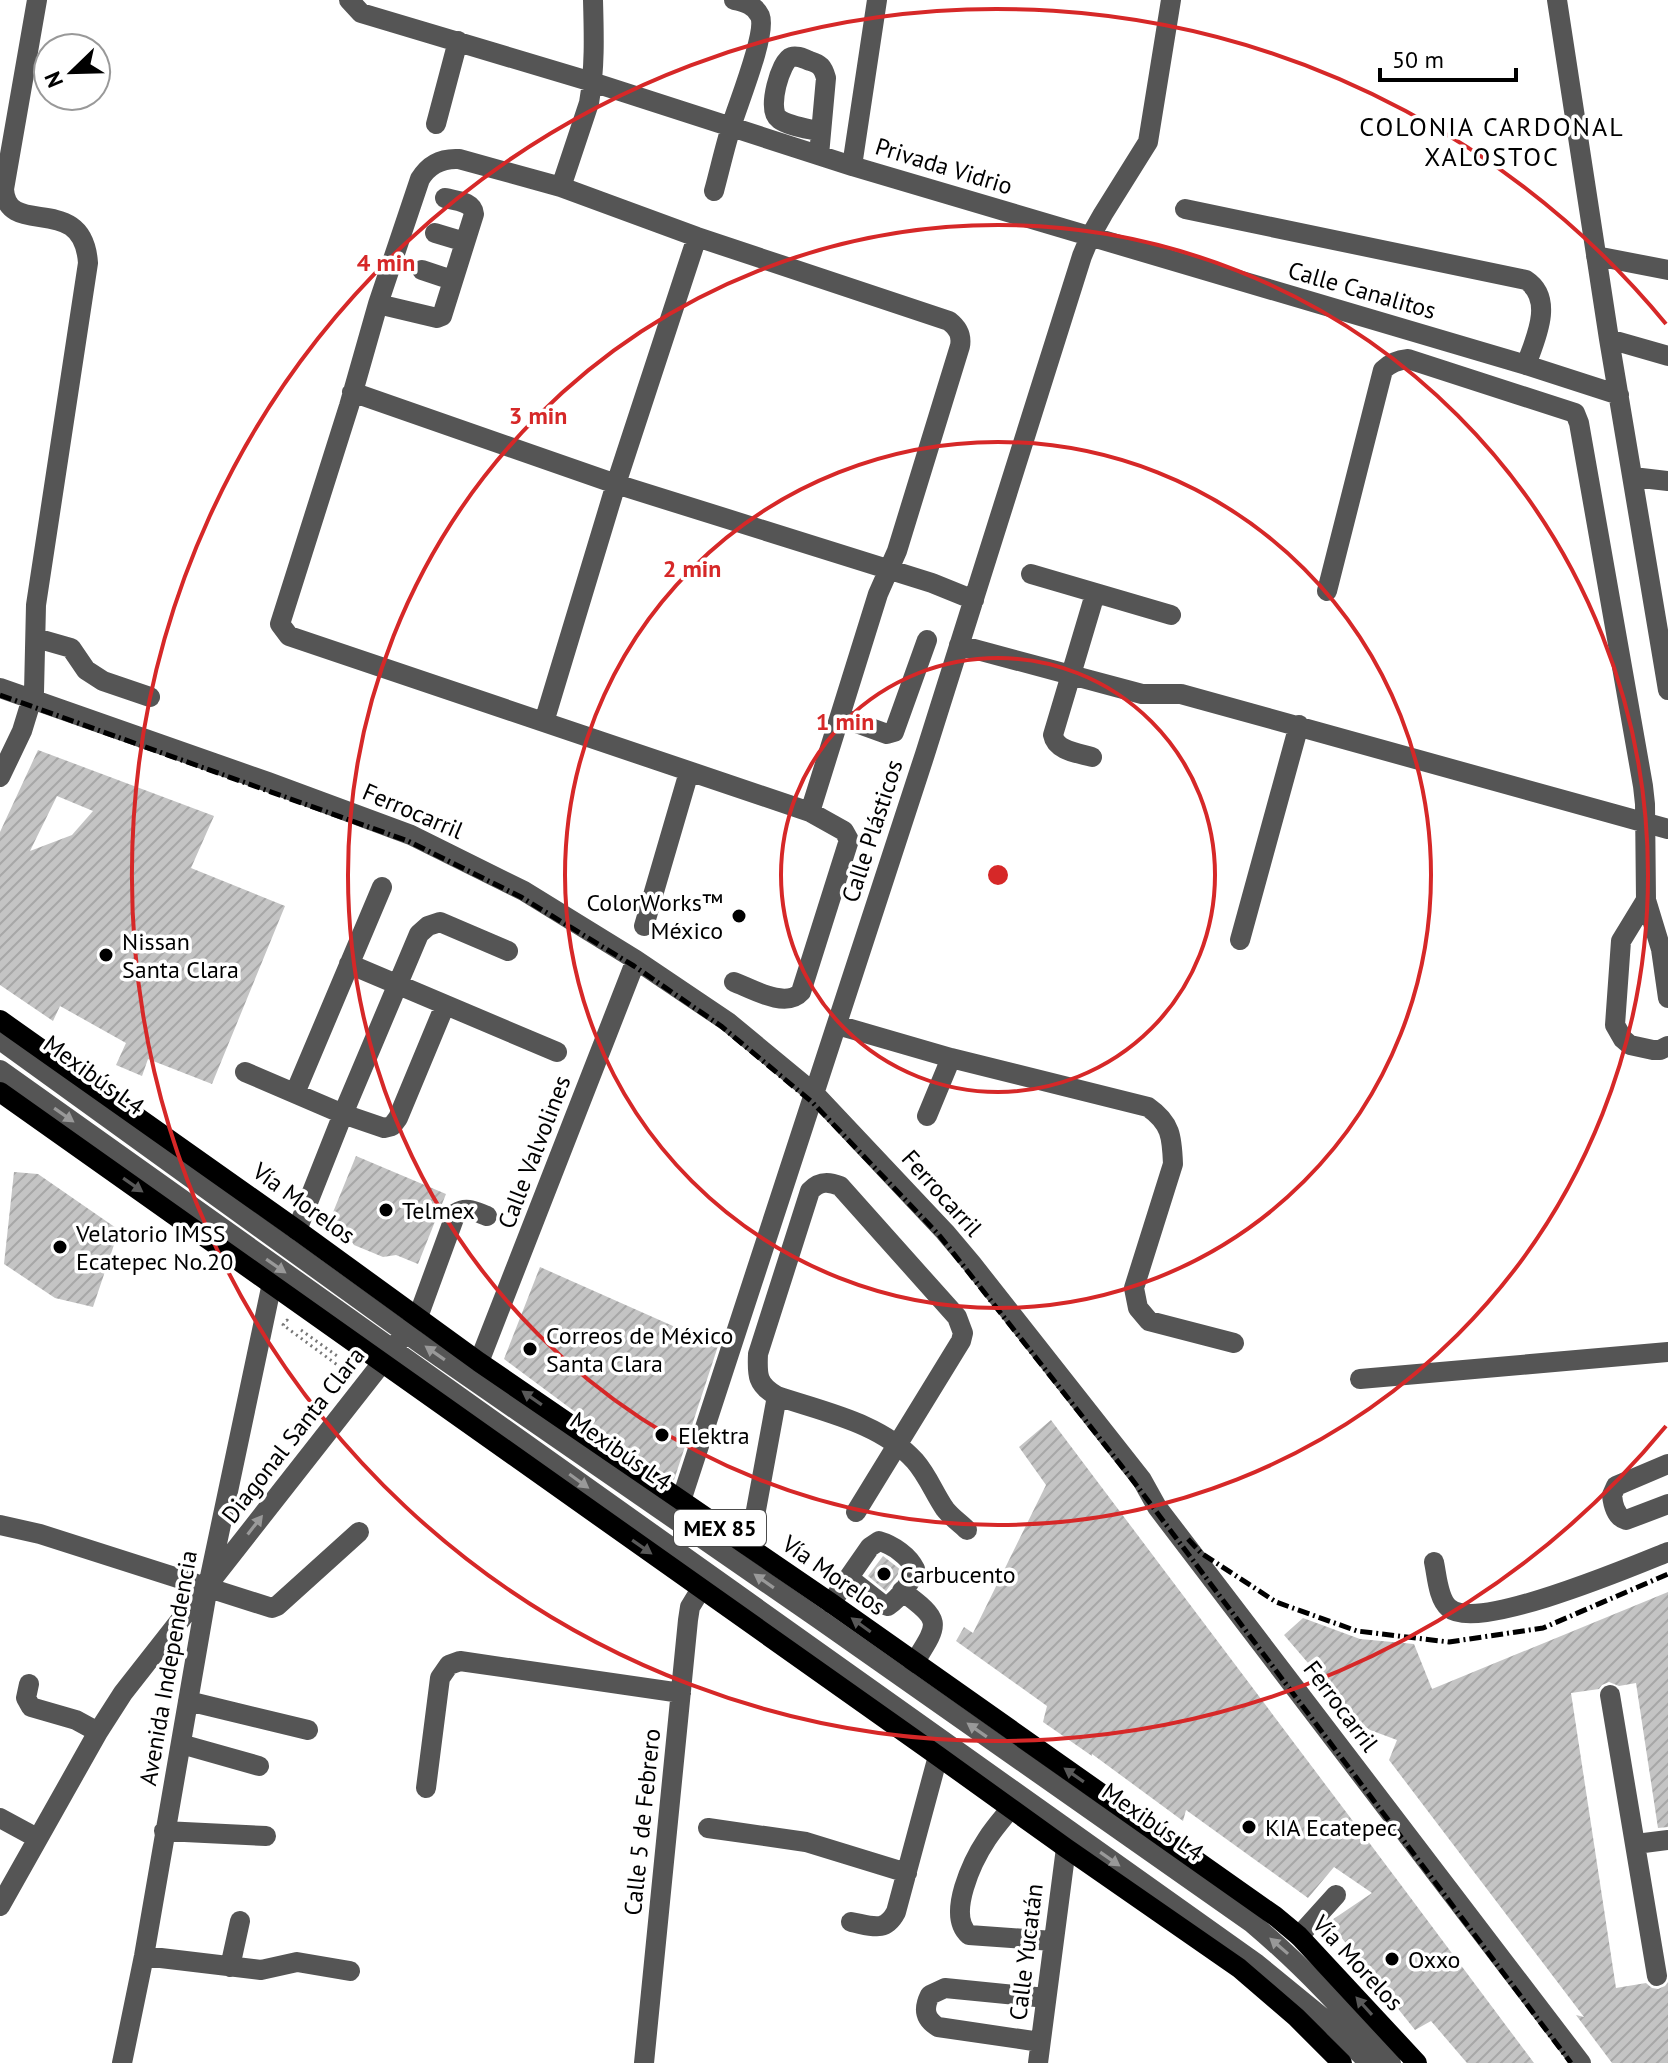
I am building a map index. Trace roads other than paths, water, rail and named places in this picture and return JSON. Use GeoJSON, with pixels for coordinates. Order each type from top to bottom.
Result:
{"type":"FeatureCollection","features":[{"type":"Feature","properties":{"kind":"main road","name":"Vía Morelos"},"geometry":{"type":"LineString","coordinates":[[0,1020],[297,1230],[400,1340],[701,1589],[1239,1968],[1296,2017],[1342,2063]]}},
{"type":"Feature","properties":{"kind":"main road","name":"Vía Morelos"},"geometry":{"type":"LineString","coordinates":[[0,1092],[272,1283],[400,1340],[479,1362],[831,1603],[1275,1916],[1299,1936],[1417,2063]]}},
{"type":"Feature","properties":{"kind":"street"},"geometry":{"type":"LineString","coordinates":[[0,777],[33,699],[36,605],[88,263],[84,240],[70,224],[61,219],[13,211],[8,206],[4,189],[7,131],[37,0]]}},
{"type":"Feature","properties":{"kind":"street"},"geometry":{"type":"LineString","coordinates":[[349,0],[361,13],[592,82],[852,166]]}},
{"type":"Feature","properties":{"kind":"street"},"geometry":{"type":"LineString","coordinates":[[561,187],[589,103],[594,48],[593,0]]}},
{"type":"Feature","properties":{"kind":"street"},"geometry":{"type":"LineString","coordinates":[[714,191],[762,25],[754,8],[734,0]]}},
{"type":"Feature","properties":{"kind":"street","name":"Privada Vidrio"},"geometry":{"type":"LineString","coordinates":[[877,0],[852,166],[1090,237]]}},
{"type":"Feature","properties":{"kind":"street","name":"Calle Plásticos"},"geometry":{"type":"LineString","coordinates":[[681,1501],[815,1094],[1077,271],[1090,237],[1148,142],[1171,0]]}},
{"type":"Feature","properties":{"kind":"street"},"geometry":{"type":"LineString","coordinates":[[1557,0],[1609,339],[1668,690]]}},
{"type":"Feature","properties":{"kind":"street"},"geometry":{"type":"LineString","coordinates":[[436,124],[458,41]]}},
{"type":"Feature","properties":{"kind":"street"},"geometry":{"type":"LineString","coordinates":[[819,155],[821,132]]}},
{"type":"Feature","properties":{"kind":"street"},"geometry":{"type":"LineString","coordinates":[[734,982],[783,1000],[794,999],[801,992],[849,840],[844,831],[810,812],[289,636],[282,629],[281,617],[378,304],[420,179],[436,163],[459,159],[561,187],[697,237],[949,321],[959,333],[960,346],[897,551],[878,594],[810,812]]}},
{"type":"Feature","properties":{"kind":"street"},"geometry":{"type":"LineString","coordinates":[[378,304],[439,317],[443,314],[474,214],[470,205],[445,198]]}},
{"type":"Feature","properties":{"kind":"street"},"geometry":{"type":"LineString","coordinates":[[1185,209],[1526,280],[1539,293],[1542,304],[1526,365]]}},
{"type":"Feature","properties":{"kind":"street"},"geometry":{"type":"LineString","coordinates":[[435,233],[465,242]]}},
{"type":"Feature","properties":{"kind":"street"},"geometry":{"type":"LineString","coordinates":[[544,722],[616,484],[697,237]]}},
{"type":"Feature","properties":{"kind":"street","name":"Calle Canalitos"},"geometry":{"type":"LineString","coordinates":[[1090,237],[1619,395]]}},
{"type":"Feature","properties":{"kind":"street"},"geometry":{"type":"LineString","coordinates":[[1596,256],[1668,270]]}},
{"type":"Feature","properties":{"kind":"street"},"geometry":{"type":"LineString","coordinates":[[422,270],[452,280]]}},
{"type":"Feature","properties":{"kind":"street"},"geometry":{"type":"LineString","coordinates":[[1609,339],[1668,356]]}},
{"type":"Feature","properties":{"kind":"street"},"geometry":{"type":"LineString","coordinates":[[1327,591],[1383,370],[1389,364],[1408,359],[1575,413],[1582,438],[1643,786],[1646,900],[1661,949],[1668,998]]}},
{"type":"Feature","properties":{"kind":"street"},"geometry":{"type":"LineString","coordinates":[[352,392],[616,484],[932,583],[974,600]]}},
{"type":"Feature","properties":{"kind":"street"},"geometry":{"type":"LineString","coordinates":[[1633,477],[1668,481]]}},
{"type":"Feature","properties":{"kind":"street"},"geometry":{"type":"LineString","coordinates":[[1031,574],[1171,615]]}},
{"type":"Feature","properties":{"kind":"street"},"geometry":{"type":"LineString","coordinates":[[1092,757],[1060,747],[1054,739],[1095,594]]}},
{"type":"Feature","properties":{"kind":"street"},"geometry":{"type":"LineString","coordinates":[[36,638],[71,648],[86,670],[103,681],[150,697]]}},
{"type":"Feature","properties":{"kind":"street"},"geometry":{"type":"LineString","coordinates":[[840,717],[887,734],[894,732],[927,640]]}},
{"type":"Feature","properties":{"kind":"street"},"geometry":{"type":"LineString","coordinates":[[959,645],[1142,694],[1181,694],[1668,829]]}},
{"type":"Feature","properties":{"kind":"street","name":"Ferrocarril"},"geometry":{"type":"LineString","coordinates":[[0,688],[411,835],[524,891],[636,960],[728,1022],[815,1094],[945,1232],[991,1288],[1142,1480],[1157,1507],[1581,2063]]}},
{"type":"Feature","properties":{"kind":"street"},"geometry":{"type":"LineString","coordinates":[[1240,940],[1299,725]]}},
{"type":"Feature","properties":{"kind":"street"},"geometry":{"type":"LineString","coordinates":[[644,926],[689,772]]}},
{"type":"Feature","properties":{"kind":"street"},"geometry":{"type":"LineString","coordinates":[[295,1093],[382,887]]}},
{"type":"Feature","properties":{"kind":"street"},"geometry":{"type":"LineString","coordinates":[[1646,900],[1621,941],[1615,1025],[1630,1045],[1653,1050],[1668,1046]]}},
{"type":"Feature","properties":{"kind":"street"},"geometry":{"type":"LineString","coordinates":[[297,1230],[419,934],[428,926],[440,922],[508,951]]}},
{"type":"Feature","properties":{"kind":"street","name":"Calle Valvolines"},"geometry":{"type":"LineString","coordinates":[[479,1362],[636,960]]}},
{"type":"Feature","properties":{"kind":"street"},"geometry":{"type":"LineString","coordinates":[[349,964],[557,1052]]}},
{"type":"Feature","properties":{"kind":"street"},"geometry":{"type":"LineString","coordinates":[[245,1072],[384,1128],[395,1123],[445,1005]]}},
{"type":"Feature","properties":{"kind":"street"},"geometry":{"type":"LineString","coordinates":[[837,1025],[951,1058],[1148,1107],[1161,1116],[1172,1143],[1173,1164],[1134,1288],[1138,1308],[1149,1321],[1234,1343]]}},
{"type":"Feature","properties":{"kind":"street","name":"Mexibús L4"},"geometry":{"type":"LineString","coordinates":[[0,1040],[400,1340],[1257,1964],[1334,2027],[1369,2063]]}},
{"type":"Feature","properties":{"kind":"street"},"geometry":{"type":"LineString","coordinates":[[927,1116],[951,1058]]}},
{"type":"Feature","properties":{"kind":"street","name":"Mexibús L4"},"geometry":{"type":"LineString","coordinates":[[0,1070],[819,1619],[1252,1923],[1287,1952],[1391,2063]]}},
{"type":"Feature","properties":{"kind":"street"},"geometry":{"type":"LineString","coordinates":[[856,1512],[897,1447],[961,1341],[963,1333],[957,1317],[840,1186],[822,1183],[810,1191],[758,1354],[761,1384],[777,1396],[868,1427],[885,1437],[897,1447],[913,1459],[928,1477],[947,1512],[967,1530]]}},
{"type":"Feature","properties":{"kind":"street","name":"Diagonal Santa Clara"},"geometry":{"type":"LineString","coordinates":[[0,1906],[123,1693],[400,1340],[456,1213],[470,1209],[487,1216]]}},
{"type":"Feature","properties":{"kind":"street","name":"Avenida Independencia"},"geometry":{"type":"LineString","coordinates":[[122,2063],[144,1956],[208,1586],[272,1283]]}},
{"type":"Feature","properties":{"kind":"street"},"geometry":{"type":"LineString","coordinates":[[1360,1379],[1668,1352]]}},
{"type":"Feature","properties":{"kind":"street"},"geometry":{"type":"LineString","coordinates":[[744,1544],[754,1521],[777,1396]]}},
{"type":"Feature","properties":{"kind":"street"},"geometry":{"type":"LineString","coordinates":[[1668,1464],[1616,1486],[1612,1495],[1617,1514],[1626,1520],[1668,1504]]}},
{"type":"Feature","properties":{"kind":"street"},"geometry":{"type":"LineString","coordinates":[[0,1525],[40,1534],[208,1586],[268,1608],[275,1608],[359,1532]]}},
{"type":"Feature","properties":{"kind":"street"},"geometry":{"type":"LineString","coordinates":[[831,1603],[874,1543],[883,1542],[909,1559],[915,1569],[902,1591],[886,1606],[849,1578]]}},
{"type":"Feature","properties":{"kind":"street"},"geometry":{"type":"LineString","coordinates":[[1434,1562],[1445,1604],[1456,1613],[1470,1614],[1533,1601],[1668,1552]]}},
{"type":"Feature","properties":{"kind":"street","name":"Calle 5 de Febrero"},"geometry":{"type":"LineString","coordinates":[[644,2063],[690,1607],[701,1589]]}},
{"type":"Feature","properties":{"kind":"street"},"geometry":{"type":"LineString","coordinates":[[902,1591],[927,1610],[934,1622],[932,1633],[914,1663]]}},
{"type":"Feature","properties":{"kind":"street"},"geometry":{"type":"LineString","coordinates":[[426,1788],[440,1678],[449,1665],[469,1662],[681,1693]]}},
{"type":"Feature","properties":{"kind":"street"},"geometry":{"type":"LineString","coordinates":[[29,1684],[26,1698],[31,1707],[76,1720],[98,1732]]}},
{"type":"Feature","properties":{"kind":"street"},"geometry":{"type":"LineString","coordinates":[[1610,1695],[1657,1976]]}},
{"type":"Feature","properties":{"kind":"street"},"geometry":{"type":"LineString","coordinates":[[188,1701],[308,1730]]}},
{"type":"Feature","properties":{"kind":"street"},"geometry":{"type":"LineString","coordinates":[[181,1744],[259,1766]]}},
{"type":"Feature","properties":{"kind":"street"},"geometry":{"type":"LineString","coordinates":[[851,1922],[878,1927],[889,1923],[896,1912],[938,1756]]}},
{"type":"Feature","properties":{"kind":"street"},"geometry":{"type":"LineString","coordinates":[[1011,1808],[987,1839],[969,1873],[962,1895],[962,1926],[969,1935],[1053,1941]]}},
{"type":"Feature","properties":{"kind":"street"},"geometry":{"type":"LineString","coordinates":[[0,1818],[37,1838]]}},
{"type":"Feature","properties":{"kind":"street"},"geometry":{"type":"LineString","coordinates":[[708,1828],[806,1842],[907,1873]]}},
{"type":"Feature","properties":{"kind":"street"},"geometry":{"type":"LineString","coordinates":[[164,1831],[266,1836]]}},
{"type":"Feature","properties":{"kind":"street"},"geometry":{"type":"LineString","coordinates":[[1636,1844],[1668,1840]]}},
{"type":"Feature","properties":{"kind":"street","name":"Calle Yucatán"},"geometry":{"type":"LineString","coordinates":[[1038,2063],[1066,1848]]}},
{"type":"Feature","properties":{"kind":"street"},"geometry":{"type":"LineString","coordinates":[[1299,1936],[1336,1895]]}},
{"type":"Feature","properties":{"kind":"street"},"geometry":{"type":"LineString","coordinates":[[230,1967],[240,1921]]}},
{"type":"Feature","properties":{"kind":"street"},"geometry":{"type":"LineString","coordinates":[[144,1956],[261,1970],[297,1962],[350,1971]]}},
{"type":"Feature","properties":{"kind":"street"},"geometry":{"type":"LineString","coordinates":[[1040,2042],[938,2027],[929,2020],[925,2008],[930,1995],[945,1988],[1046,1998]]}},
{"type":"Feature","properties":{"kind":"railway"},"geometry":{"type":"LineString","coordinates":[[0,695],[408,841],[521,897],[634,966],[721,1026],[812,1102],[939,1235],[1131,1478],[1571,2063]]}},
{"type":"Feature","properties":{"kind":"railway"},"geometry":{"type":"LineString","coordinates":[[1188,1539],[1201,1553],[1276,1602],[1357,1631],[1449,1642],[1543,1628],[1668,1574]]}},
{"type":"Feature","properties":{"kind":"place","name":"ColorWorks™ México"},"geometry":{"type":"Point","coordinates":[739,916]}},
{"type":"Feature","properties":{"kind":"place","name":"Nissan Santa Clara"},"geometry":{"type":"Point","coordinates":[106,955]}},
{"type":"Feature","properties":{"kind":"place","name":"Telmex"},"geometry":{"type":"Point","coordinates":[386,1210]}},
{"type":"Feature","properties":{"kind":"place","name":"Velatorio IMSS Ecatepec No.20"},"geometry":{"type":"Point","coordinates":[60,1247]}},
{"type":"Feature","properties":{"kind":"place","name":"Correos de México Santa Clara"},"geometry":{"type":"Point","coordinates":[530,1349]}},
{"type":"Feature","properties":{"kind":"place","name":"Elektra"},"geometry":{"type":"Point","coordinates":[662,1435]}},
{"type":"Feature","properties":{"kind":"place","name":"Carbucento"},"geometry":{"type":"Point","coordinates":[884,1574]}},
{"type":"Feature","properties":{"kind":"place","name":"KIA Ecatepec"},"geometry":{"type":"Point","coordinates":[1249,1827]}},
{"type":"Feature","properties":{"kind":"place","name":"Oxxo"},"geometry":{"type":"Point","coordinates":[1392,1959]}},
{"type":"Feature","properties":{"kind":"district","name":"COLONIA CARDONAL XALOSTOC"},"geometry":{"type":"Point","coordinates":[1492,141]}}]}
